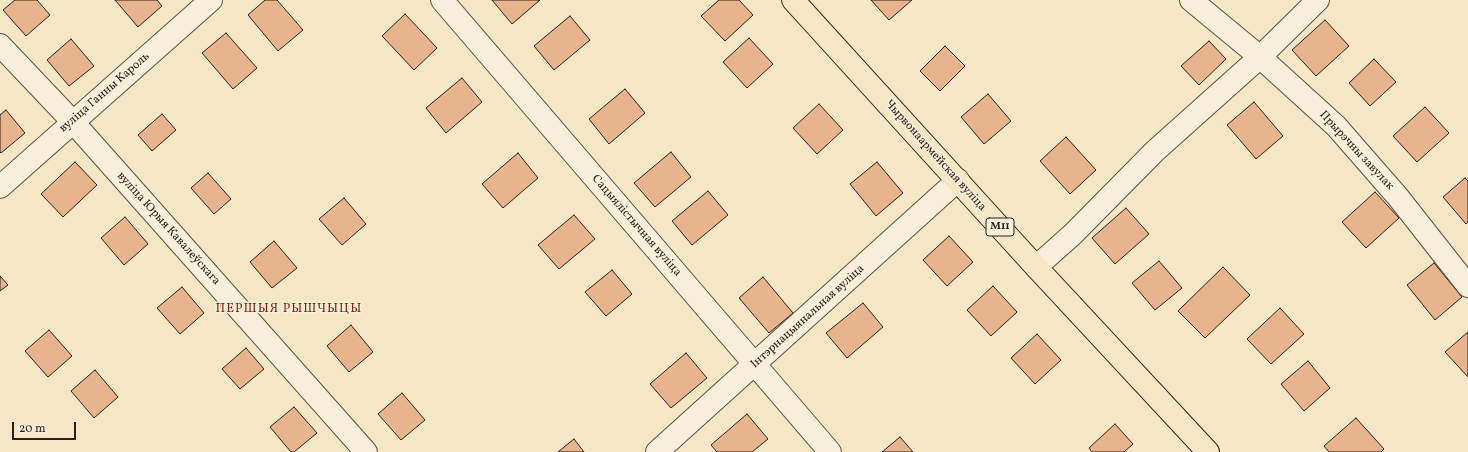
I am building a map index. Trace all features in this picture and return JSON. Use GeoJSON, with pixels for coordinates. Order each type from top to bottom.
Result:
{"type":"FeatureCollection","features":[{"type":"Feature","properties":{"kind":"highway","name":"Чырвонаармейская вуліца"},"geometry":{"type":"LineString","coordinates":[[793,0],[1036,267],[1208,452]]}},
{"type":"Feature","properties":{"kind":"street","name":"вуліца Ганны Кароль"},"geometry":{"type":"LineString","coordinates":[[0,187],[211,0]]}},
{"type":"Feature","properties":{"kind":"street","name":"Сацыялістычная вуліца"},"geometry":{"type":"LineString","coordinates":[[442,0],[830,452]]}},
{"type":"Feature","properties":{"kind":"street","name":"Прырэчны завулак"},"geometry":{"type":"LineString","coordinates":[[1191,0],[1260,57],[1336,126],[1398,197],[1468,286]]}},
{"type":"Feature","properties":{"kind":"street"},"geometry":{"type":"LineString","coordinates":[[1036,267],[1073,234],[1155,151],[1260,57],[1318,0]]}},
{"type":"Feature","properties":{"kind":"street","name":"вуліца Юрыя Кавалеўскага"},"geometry":{"type":"LineString","coordinates":[[0,45],[73,122],[366,452]]}},
{"type":"Feature","properties":{"kind":"street","name":"Інтэрнацыянальная вуліца"},"geometry":{"type":"LineString","coordinates":[[657,452],[958,180]]}},
{"type":"Feature","properties":{"kind":"building"},"geometry":{"type":"Polygon","coordinates":[[[15,0],[37,0],[50,15],[26,36],[3,10],[15,0]]]}},
{"type":"Feature","properties":{"kind":"building"},"geometry":{"type":"Polygon","coordinates":[[[115,0],[157,0],[162,6],[138,27],[115,0]]]}},
{"type":"Feature","properties":{"kind":"building"},"geometry":{"type":"Polygon","coordinates":[[[265,0],[277,0],[303,30],[278,51],[248,15],[265,0]]]}},
{"type":"Feature","properties":{"kind":"building"},"geometry":{"type":"Polygon","coordinates":[[[492,0],[540,0],[512,24],[492,0]]]}},
{"type":"Feature","properties":{"kind":"building"},"geometry":{"type":"Polygon","coordinates":[[[719,0],[739,0],[753,15],[725,41],[701,16],[719,0]]]}},
{"type":"Feature","properties":{"kind":"building"},"geometry":{"type":"Polygon","coordinates":[[[871,0],[912,0],[889,20],[871,0]]]}},
{"type":"Feature","properties":{"kind":"building"},"geometry":{"type":"Polygon","coordinates":[[[405,14],[437,48],[414,70],[382,36],[405,14]]]}},
{"type":"Feature","properties":{"kind":"building"},"geometry":{"type":"Polygon","coordinates":[[[570,16],[590,40],[554,70],[534,46],[570,16]]]}},
{"type":"Feature","properties":{"kind":"building"},"geometry":{"type":"Polygon","coordinates":[[[1325,20],[1349,46],[1316,76],[1292,50],[1325,20]]]}},
{"type":"Feature","properties":{"kind":"building"},"geometry":{"type":"Polygon","coordinates":[[[226,33],[257,68],[233,89],[202,53],[226,33]]]}},
{"type":"Feature","properties":{"kind":"building"},"geometry":{"type":"Polygon","coordinates":[[[749,38],[773,64],[747,88],[723,62],[749,38]]]}},
{"type":"Feature","properties":{"kind":"building"},"geometry":{"type":"Polygon","coordinates":[[[71,39],[94,66],[69,86],[47,60],[71,39]]]}},
{"type":"Feature","properties":{"kind":"building"},"geometry":{"type":"Polygon","coordinates":[[[1209,41],[1226,59],[1199,85],[1181,66],[1209,41]]]}},
{"type":"Feature","properties":{"kind":"building"},"geometry":{"type":"Polygon","coordinates":[[[945,46],[965,66],[940,91],[920,71],[945,46]]]}},
{"type":"Feature","properties":{"kind":"building"},"geometry":{"type":"Polygon","coordinates":[[[1374,59],[1396,82],[1370,106],[1349,83],[1374,59]]]}},
{"type":"Feature","properties":{"kind":"building"},"geometry":{"type":"Polygon","coordinates":[[[462,78],[482,102],[446,133],[426,108],[462,78]]]}},
{"type":"Feature","properties":{"kind":"building"},"geometry":{"type":"Polygon","coordinates":[[[625,89],[645,113],[609,144],[589,119],[625,89]]]}},
{"type":"Feature","properties":{"kind":"building"},"geometry":{"type":"Polygon","coordinates":[[[988,94],[1011,121],[984,144],[961,117],[988,94]]]}},
{"type":"Feature","properties":{"kind":"building"},"geometry":{"type":"Polygon","coordinates":[[[1254,102],[1283,136],[1256,159],[1227,125],[1254,102]]]}},
{"type":"Feature","properties":{"kind":"building"},"geometry":{"type":"Polygon","coordinates":[[[819,104],[843,130],[817,154],[793,128],[819,104]]]}},
{"type":"Feature","properties":{"kind":"building"},"geometry":{"type":"Polygon","coordinates":[[[1425,107],[1449,133],[1417,162],[1393,136],[1425,107]]]}},
{"type":"Feature","properties":{"kind":"building"},"geometry":{"type":"Polygon","coordinates":[[[6,110],[25,133],[1,153],[0,115],[6,110]]]}},
{"type":"Feature","properties":{"kind":"building"},"geometry":{"type":"Polygon","coordinates":[[[162,114],[176,130],[152,151],[138,135],[162,114]]]}},
{"type":"Feature","properties":{"kind":"building"},"geometry":{"type":"Polygon","coordinates":[[[1066,137],[1096,170],[1070,194],[1040,161],[1066,137]]]}},
{"type":"Feature","properties":{"kind":"building"},"geometry":{"type":"Polygon","coordinates":[[[671,152],[691,177],[655,207],[634,183],[671,152]]]}},
{"type":"Feature","properties":{"kind":"building"},"geometry":{"type":"Polygon","coordinates":[[[518,153],[538,178],[503,208],[482,184],[518,153]]]}},
{"type":"Feature","properties":{"kind":"building"},"geometry":{"type":"Polygon","coordinates":[[[75,162],[97,185],[63,217],[41,194],[75,162]]]}},
{"type":"Feature","properties":{"kind":"building"},"geometry":{"type":"Polygon","coordinates":[[[877,162],[903,193],[876,216],[850,184],[877,162]]]}},
{"type":"Feature","properties":{"kind":"building"},"geometry":{"type":"Polygon","coordinates":[[[208,173],[231,199],[214,214],[191,188],[208,173]]]}},
{"type":"Feature","properties":{"kind":"building"},"geometry":{"type":"Polygon","coordinates":[[[1465,178],[1468,181],[1468,222],[1466,224],[1443,197],[1465,178]]]}},
{"type":"Feature","properties":{"kind":"building"},"geometry":{"type":"Polygon","coordinates":[[[708,191],[728,215],[692,245],[672,221],[708,191]]]}},
{"type":"Feature","properties":{"kind":"building"},"geometry":{"type":"Polygon","coordinates":[[[1375,192],[1399,218],[1366,248],[1342,222],[1375,192]]]}},
{"type":"Feature","properties":{"kind":"building"},"geometry":{"type":"Polygon","coordinates":[[[344,198],[366,224],[342,245],[319,219],[344,198]]]}},
{"type":"Feature","properties":{"kind":"building"},"geometry":{"type":"Polygon","coordinates":[[[1126,208],[1149,234],[1115,264],[1092,238],[1126,208]]]}},
{"type":"Feature","properties":{"kind":"building"},"geometry":{"type":"Polygon","coordinates":[[[574,215],[595,239],[559,269],[538,245],[574,215]]]}},
{"type":"Feature","properties":{"kind":"building"},"geometry":{"type":"Polygon","coordinates":[[[125,217],[148,244],[124,265],[101,238],[125,217]]]}},
{"type":"Feature","properties":{"kind":"building"},"geometry":{"type":"Polygon","coordinates":[[[949,236],[973,262],[947,286],[923,260],[949,236]]]}},
{"type":"Feature","properties":{"kind":"building"},"geometry":{"type":"Polygon","coordinates":[[[274,241],[297,268],[272,288],[250,262],[274,241]]]}},
{"type":"Feature","properties":{"kind":"building"},"geometry":{"type":"Polygon","coordinates":[[[1159,261],[1182,288],[1155,310],[1132,283],[1159,261]]]}},
{"type":"Feature","properties":{"kind":"building"},"geometry":{"type":"Polygon","coordinates":[[[1434,263],[1462,297],[1435,320],[1407,285],[1434,263]]]}},
{"type":"Feature","properties":{"kind":"building"},"geometry":{"type":"Polygon","coordinates":[[[1223,267],[1250,295],[1205,338],[1178,311],[1223,267]]]}},
{"type":"Feature","properties":{"kind":"building"},"geometry":{"type":"Polygon","coordinates":[[[612,270],[632,294],[606,316],[585,292],[612,270]]]}},
{"type":"Feature","properties":{"kind":"building"},"geometry":{"type":"Polygon","coordinates":[[[0,276],[8,285],[0,291],[0,276]]]}},
{"type":"Feature","properties":{"kind":"building"},"geometry":{"type":"Polygon","coordinates":[[[763,277],[793,313],[769,333],[739,298],[763,277]]]}},
{"type":"Feature","properties":{"kind":"building"},"geometry":{"type":"Polygon","coordinates":[[[993,286],[1017,312],[991,336],[967,310],[993,286]]]}},
{"type":"Feature","properties":{"kind":"building"},"geometry":{"type":"Polygon","coordinates":[[[182,287],[204,313],[180,334],[157,308],[182,287]]]}},
{"type":"Feature","properties":{"kind":"building"},"geometry":{"type":"Polygon","coordinates":[[[863,303],[883,327],[847,358],[826,333],[863,303]]]}},
{"type":"Feature","properties":{"kind":"building"},"geometry":{"type":"Polygon","coordinates":[[[1280,308],[1304,334],[1271,364],[1247,339],[1280,308]]]}},
{"type":"Feature","properties":{"kind":"building"},"geometry":{"type":"Polygon","coordinates":[[[351,325],[373,352],[349,372],[327,346],[351,325]]]}},
{"type":"Feature","properties":{"kind":"building"},"geometry":{"type":"Polygon","coordinates":[[[49,330],[72,356],[48,377],[25,351],[49,330]]]}},
{"type":"Feature","properties":{"kind":"building"},"geometry":{"type":"Polygon","coordinates":[[[1468,332],[1468,377],[1445,352],[1468,332]]]}},
{"type":"Feature","properties":{"kind":"building"},"geometry":{"type":"Polygon","coordinates":[[[1037,334],[1061,360],[1035,384],[1011,358],[1037,334]]]}},
{"type":"Feature","properties":{"kind":"building"},"geometry":{"type":"Polygon","coordinates":[[[246,348],[264,369],[240,389],[222,369],[246,348]]]}},
{"type":"Feature","properties":{"kind":"building"},"geometry":{"type":"Polygon","coordinates":[[[686,353],[707,378],[671,408],[650,384],[686,353]]]}},
{"type":"Feature","properties":{"kind":"building"},"geometry":{"type":"Polygon","coordinates":[[[1308,361],[1330,388],[1304,411],[1281,384],[1308,361]]]}},
{"type":"Feature","properties":{"kind":"building"},"geometry":{"type":"Polygon","coordinates":[[[95,370],[118,397],[94,418],[71,391],[95,370]]]}},
{"type":"Feature","properties":{"kind":"building"},"geometry":{"type":"Polygon","coordinates":[[[402,393],[425,420],[401,440],[378,414],[402,393]]]}},
{"type":"Feature","properties":{"kind":"building"},"geometry":{"type":"Polygon","coordinates":[[[294,407],[317,433],[294,452],[291,452],[270,427],[294,407]]]}},
{"type":"Feature","properties":{"kind":"building"},"geometry":{"type":"Polygon","coordinates":[[[747,414],[768,439],[752,452],[717,452],[711,445],[747,414]]]}},
{"type":"Feature","properties":{"kind":"building"},"geometry":{"type":"Polygon","coordinates":[[[1356,418],[1384,449],[1381,452],[1329,452],[1324,446],[1356,418]]]}},
{"type":"Feature","properties":{"kind":"building"},"geometry":{"type":"Polygon","coordinates":[[[1115,424],[1133,444],[1124,452],[1092,452],[1089,448],[1115,424]]]}},
{"type":"Feature","properties":{"kind":"building"},"geometry":{"type":"Polygon","coordinates":[[[900,437],[913,452],[882,452],[900,437]]]}},
{"type":"Feature","properties":{"kind":"building"},"geometry":{"type":"Polygon","coordinates":[[[574,439],[584,452],[558,452],[574,439]]]}},
{"type":"Feature","properties":{"kind":"district","name":"ПЕРШЫЯ РЫШЧЫЦЫ"},"geometry":{"type":"Point","coordinates":[289,310]}}]}
